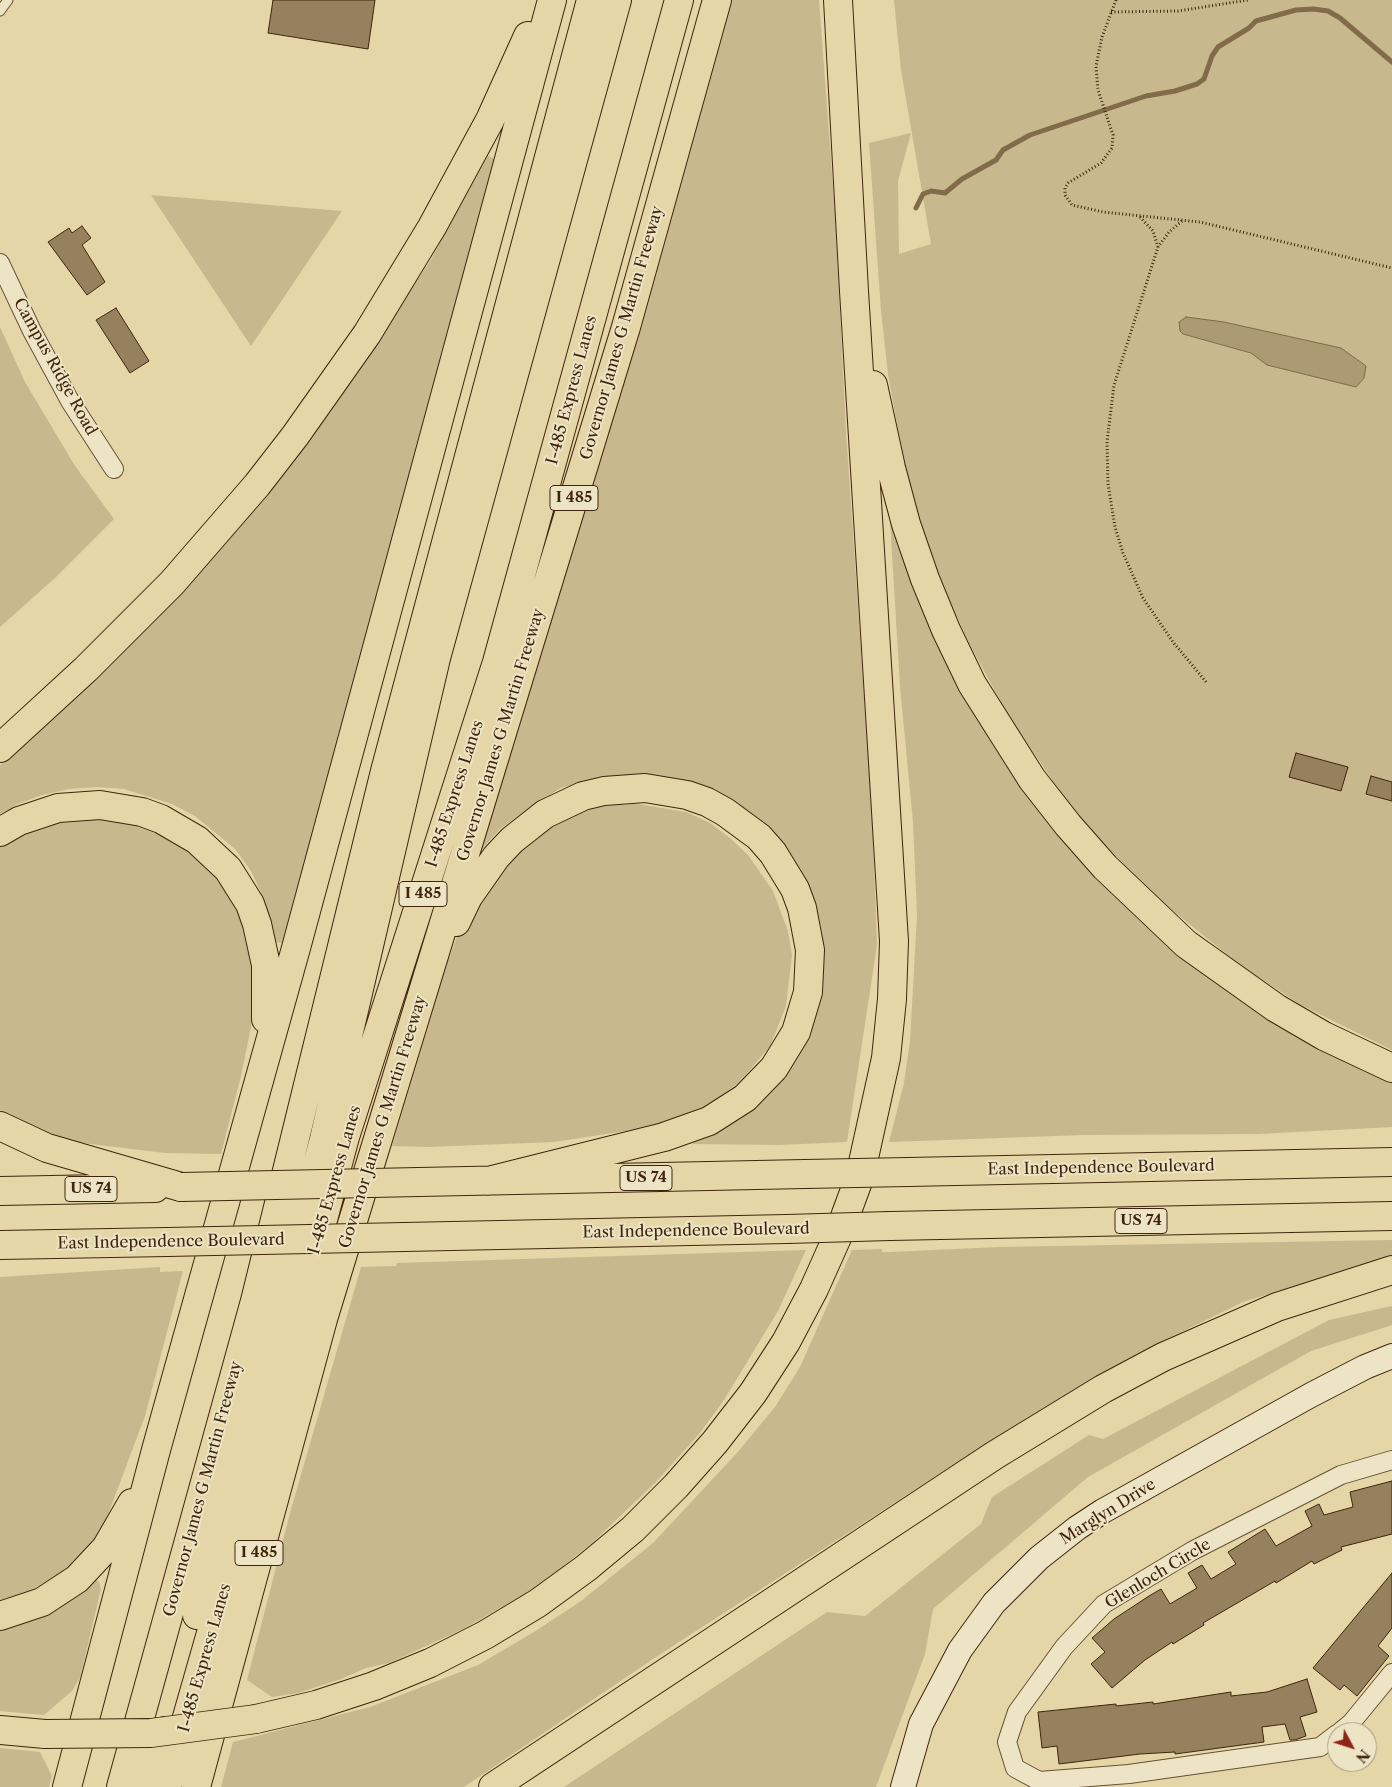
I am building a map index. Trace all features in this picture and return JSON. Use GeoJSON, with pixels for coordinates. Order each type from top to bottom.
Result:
{"type":"FeatureCollection","features":[{"type":"Feature","properties":{"kind":"highway"},"geometry":{"type":"LineString","coordinates":[[0,748],[86,669],[172,583],[257,485],[331,387],[400,282],[461,176],[516,64],[543,0]]}},
{"type":"Feature","properties":{"kind":"highway"},"geometry":{"type":"LineString","coordinates":[[67,1787],[156,1450],[304,919],[552,0]]}},
{"type":"Feature","properties":{"kind":"highway","name":"Governor James G Martin Freeway"},"geometry":{"type":"LineString","coordinates":[[121,1787],[255,1302],[386,771],[591,0]]}},
{"type":"Feature","properties":{"kind":"highway","name":"I-485 Express Lanes"},"geometry":{"type":"LineString","coordinates":[[147,1787],[173,1705],[324,1140],[436,658],[617,0]]}},
{"type":"Feature","properties":{"kind":"highway","name":"I-485 Express Lanes"},"geometry":{"type":"LineString","coordinates":[[168,1787],[239,1535],[345,1137],[497,662],[679,0]]}},
{"type":"Feature","properties":{"kind":"highway","name":"Governor James G Martin Freeway"},"geometry":{"type":"LineString","coordinates":[[196,1787],[323,1319],[626,327],[717,0]]}},
{"type":"Feature","properties":{"kind":"highway"},"geometry":{"type":"LineString","coordinates":[[0,1730],[45,1734],[151,1733],[256,1719],[324,1703],[374,1686],[430,1663],[485,1635],[538,1603],[586,1568],[633,1529],[676,1486],[715,1442],[753,1393],[786,1342],[814,1288],[839,1233],[860,1176],[875,1118],[886,1058],[892,999],[894,941],[838,0]]}},
{"type":"Feature","properties":{"kind":"highway"},"geometry":{"type":"LineString","coordinates":[[854,291],[891,468],[906,524],[925,579],[946,630],[972,684],[1032,779],[1068,825],[1105,867],[1186,944],[1276,1008],[1324,1036],[1392,1068]]}},
{"type":"Feature","properties":{"kind":"highway"},"geometry":{"type":"LineString","coordinates":[[423,994],[468,897],[496,857],[512,840],[545,814],[564,804],[604,791],[638,788],[666,790],[694,797],[725,812],[754,833],[773,853],[788,876],[802,908],[807,929],[810,971],[803,1012],[792,1038],[774,1068],[745,1098],[709,1120],[680,1132],[488,1181]]}},
{"type":"Feature","properties":{"kind":"highway"},"geometry":{"type":"LineString","coordinates":[[0,832],[19,821],[52,810],[100,805],[142,812],[161,819],[180,828],[213,853],[228,869],[250,904],[263,944],[266,999],[261,1070]]}},
{"type":"Feature","properties":{"kind":"highway"},"geometry":{"type":"LineString","coordinates":[[0,1126],[47,1148],[181,1187]]}},
{"type":"Feature","properties":{"kind":"highway","name":"East Independence Boulevard"},"geometry":{"type":"LineString","coordinates":[[0,1191],[1392,1162]]}},
{"type":"Feature","properties":{"kind":"highway","name":"East Independence Boulevard"},"geometry":{"type":"LineString","coordinates":[[0,1245],[1392,1216]]}},
{"type":"Feature","properties":{"kind":"highway"},"geometry":{"type":"LineString","coordinates":[[0,1254],[37,1244]]}},
{"type":"Feature","properties":{"kind":"highway"},"geometry":{"type":"LineString","coordinates":[[494,1787],[996,1455],[1103,1389],[1163,1357],[1260,1314],[1333,1288],[1392,1270]]}},
{"type":"Feature","properties":{"kind":"highway"},"geometry":{"type":"LineString","coordinates":[[0,1616],[42,1602],[77,1579],[93,1564],[118,1531],[156,1450]]}},
{"type":"Feature","properties":{"kind":"street","name":"Campus Ridge Road"},"geometry":{"type":"LineString","coordinates":[[0,263],[32,331],[70,401],[114,469]]}},
{"type":"Feature","properties":{"kind":"street","name":"Marglyn Drive"},"geometry":{"type":"LineString","coordinates":[[903,1787],[921,1724],[960,1650],[994,1603],[1039,1558],[1069,1534],[1103,1511],[1310,1395],[1365,1367],[1392,1356]]}},
{"type":"Feature","properties":{"kind":"street","name":"Glenloch Circle"},"geometry":{"type":"LineString","coordinates":[[1327,1742],[1320,1747],[1129,1774],[1039,1781],[1015,1768],[1006,1742],[1017,1712],[1064,1647],[1104,1604],[1192,1551],[1341,1475],[1392,1460]]}},
{"type":"Feature","properties":{"kind":"street","name":"Glenloch Circle"},"geometry":{"type":"LineString","coordinates":[[1353,1722],[1392,1673]]}},
{"type":"Feature","properties":{"kind":"lane"},"geometry":{"type":"LineString","coordinates":[[0,11],[8,0]]}},
{"type":"Feature","properties":{"kind":"path"},"geometry":{"type":"LineString","coordinates":[[1116,0],[1102,37],[1096,66],[1100,98],[1113,140],[1109,154],[1101,163],[1068,182],[1065,188],[1065,195],[1068,201],[1077,208],[1200,222],[1249,232],[1392,268]]}},
{"type":"Feature","properties":{"kind":"path"},"geometry":{"type":"LineString","coordinates":[[1111,12],[1178,11],[1248,0]]}},
{"type":"Feature","properties":{"kind":"path"},"geometry":{"type":"LineString","coordinates":[[1138,216],[1153,231],[1158,247]]}},
{"type":"Feature","properties":{"kind":"path"},"geometry":{"type":"LineString","coordinates":[[1183,220],[1169,232],[1158,247],[1114,385],[1107,442],[1108,484],[1115,527],[1123,553],[1143,598],[1164,630],[1207,682]]}},
{"type":"Feature","properties":{"kind":"shaded area"},"geometry":{"type":"Polygon","coordinates":[[[704,0],[819,0],[835,213],[846,431],[872,811],[877,945],[847,1142],[779,1145],[693,1144],[692,1141],[760,1095],[813,948],[751,824],[586,782],[561,788],[530,807],[500,829],[476,856],[704,0]]]}},
{"type":"Feature","properties":{"kind":"shaded area"},"geometry":{"type":"Polygon","coordinates":[[[894,0],[1392,0],[1392,1050],[1301,1005],[1240,965],[1151,893],[1075,813],[1008,715],[970,645],[946,593],[923,530],[904,463],[888,374],[881,311],[869,143],[911,133],[898,181],[899,254],[931,244],[901,70],[894,0]]]}},
{"type":"Feature","properties":{"kind":"shaded area"},"geometry":{"type":"Polygon","coordinates":[[[488,156],[497,160],[282,943],[276,942],[264,899],[251,871],[235,849],[195,816],[172,804],[124,789],[98,787],[69,789],[42,795],[18,804],[0,814],[0,765],[27,743],[114,661],[188,585],[245,520],[320,425],[429,263],[488,156]]]}},
{"type":"Feature","properties":{"kind":"shaded area"},"geometry":{"type":"Polygon","coordinates":[[[151,195],[342,211],[251,346],[151,195]]]}},
{"type":"Feature","properties":{"kind":"shaded area"},"geometry":{"type":"Polygon","coordinates":[[[1186,317],[1224,322],[1341,348],[1366,366],[1364,378],[1356,387],[1267,365],[1251,353],[1183,334],[1180,331],[1179,322],[1186,317]]]}},
{"type":"Feature","properties":{"kind":"shaded area"},"geometry":{"type":"Polygon","coordinates":[[[0,327],[25,382],[75,466],[114,519],[56,577],[0,627],[0,327]]]}},
{"type":"Feature","properties":{"kind":"shaded area"},"geometry":{"type":"Polygon","coordinates":[[[890,520],[916,594],[944,654],[1105,884],[1178,954],[1392,1080],[1392,1127],[1258,1134],[1083,1135],[889,1142],[904,1083],[910,1041],[917,915],[913,822],[900,687],[890,520]]]}},
{"type":"Feature","properties":{"kind":"shaded area"},"geometry":{"type":"Polygon","coordinates":[[[638,804],[686,812],[710,823],[748,855],[773,891],[788,931],[792,955],[786,1006],[770,1046],[739,1083],[718,1099],[693,1114],[665,1125],[554,1142],[428,1147],[392,1146],[448,961],[466,913],[527,838],[581,811],[609,805],[638,804]]]}},
{"type":"Feature","properties":{"kind":"shaded area"},"geometry":{"type":"Polygon","coordinates":[[[57,817],[138,820],[207,858],[247,921],[255,986],[252,1022],[241,1076],[221,1154],[165,1153],[74,1142],[27,1126],[0,1110],[0,843],[57,817]]]}},
{"type":"Feature","properties":{"kind":"shaded area"},"geometry":{"type":"Polygon","coordinates":[[[1392,1240],[1392,1256],[1243,1302],[1155,1345],[1094,1378],[970,1454],[659,1655],[464,1787],[221,1787],[233,1742],[370,1707],[478,1665],[534,1632],[581,1601],[653,1543],[736,1454],[775,1407],[800,1367],[852,1250],[882,1249],[882,1252],[890,1252],[999,1247],[1392,1240]]]}},
{"type":"Feature","properties":{"kind":"shaded area"},"geometry":{"type":"Polygon","coordinates":[[[806,1250],[778,1311],[724,1400],[700,1433],[656,1482],[593,1542],[562,1567],[523,1595],[463,1629],[389,1663],[366,1668],[341,1679],[298,1693],[272,1697],[247,1680],[290,1513],[361,1267],[396,1266],[397,1263],[806,1250]]]}},
{"type":"Feature","properties":{"kind":"shaded area"},"geometry":{"type":"Polygon","coordinates":[[[160,1267],[160,1272],[183,1271],[145,1416],[106,1520],[96,1538],[79,1558],[59,1574],[31,1590],[0,1600],[0,1277],[160,1267]]]}},
{"type":"Feature","properties":{"kind":"shaded area"},"geometry":{"type":"Polygon","coordinates":[[[1392,1306],[1392,1325],[1311,1351],[1088,1477],[933,1609],[925,1654],[876,1787],[564,1787],[827,1612],[865,1616],[981,1524],[992,1497],[1089,1435],[1103,1439],[1329,1320],[1392,1306]]]}},
{"type":"Feature","properties":{"kind":"shaded area"},"geometry":{"type":"Polygon","coordinates":[[[95,1579],[99,1582],[101,1589],[80,1678],[72,1691],[44,1715],[0,1711],[0,1624],[95,1579]]]}},
{"type":"Feature","properties":{"kind":"shaded area"},"geometry":{"type":"Polygon","coordinates":[[[0,1748],[40,1752],[52,1776],[49,1787],[0,1787],[0,1748]]]}},
{"type":"Feature","properties":{"kind":"building"},"geometry":{"type":"Polygon","coordinates":[[[273,0],[375,0],[368,49],[268,33],[273,0]]]}},
{"type":"Feature","properties":{"kind":"building"},"geometry":{"type":"Polygon","coordinates":[[[82,226],[91,238],[82,245],[105,282],[87,295],[48,242],[69,228],[72,233],[82,226]]]}},
{"type":"Feature","properties":{"kind":"building"},"geometry":{"type":"Polygon","coordinates":[[[116,308],[149,361],[130,373],[96,320],[116,308]]]}},
{"type":"Feature","properties":{"kind":"building"},"geometry":{"type":"Polygon","coordinates":[[[1296,753],[1348,767],[1341,791],[1289,777],[1296,753]]]}},
{"type":"Feature","properties":{"kind":"building"},"geometry":{"type":"Polygon","coordinates":[[[1371,776],[1392,782],[1392,801],[1366,794],[1371,776]]]}},
{"type":"Feature","properties":{"kind":"building"},"geometry":{"type":"Polygon","coordinates":[[[1392,1481],[1392,1534],[1341,1547],[1342,1550],[1314,1564],[1312,1561],[1276,1583],[1275,1581],[1203,1623],[1204,1625],[1173,1644],[1172,1642],[1145,1660],[1112,1688],[1091,1664],[1105,1652],[1092,1638],[1114,1619],[1149,1596],[1161,1589],[1170,1604],[1197,1588],[1188,1573],[1202,1565],[1211,1579],[1236,1564],[1228,1552],[1265,1529],[1276,1546],[1312,1526],[1305,1511],[1319,1504],[1324,1515],[1353,1507],[1350,1492],[1392,1481]]]}},
{"type":"Feature","properties":{"kind":"building"},"geometry":{"type":"Polygon","coordinates":[[[1392,1573],[1392,1628],[1378,1646],[1389,1656],[1357,1696],[1344,1685],[1340,1690],[1313,1668],[1392,1573]]]}},
{"type":"Feature","properties":{"kind":"building"},"geometry":{"type":"Polygon","coordinates":[[[1307,1679],[1317,1712],[1300,1717],[1306,1736],[1295,1740],[1290,1740],[1285,1724],[1262,1727],[1264,1742],[1175,1754],[1175,1752],[1140,1754],[1059,1764],[1057,1746],[1042,1748],[1038,1712],[1116,1704],[1116,1706],[1153,1702],[1153,1704],[1231,1692],[1231,1696],[1267,1692],[1307,1679]]]}},
{"type":"Feature","properties":{"kind":"waterway"},"geometry":{"type":"LineString","coordinates":[[916,208],[923,194],[931,191],[945,193],[962,179],[996,160],[1003,150],[1030,135],[1146,96],[1175,91],[1197,84],[1204,79],[1212,56],[1218,47],[1249,28],[1256,21],[1296,10],[1313,9],[1328,11],[1340,18],[1392,62]]}}]}
